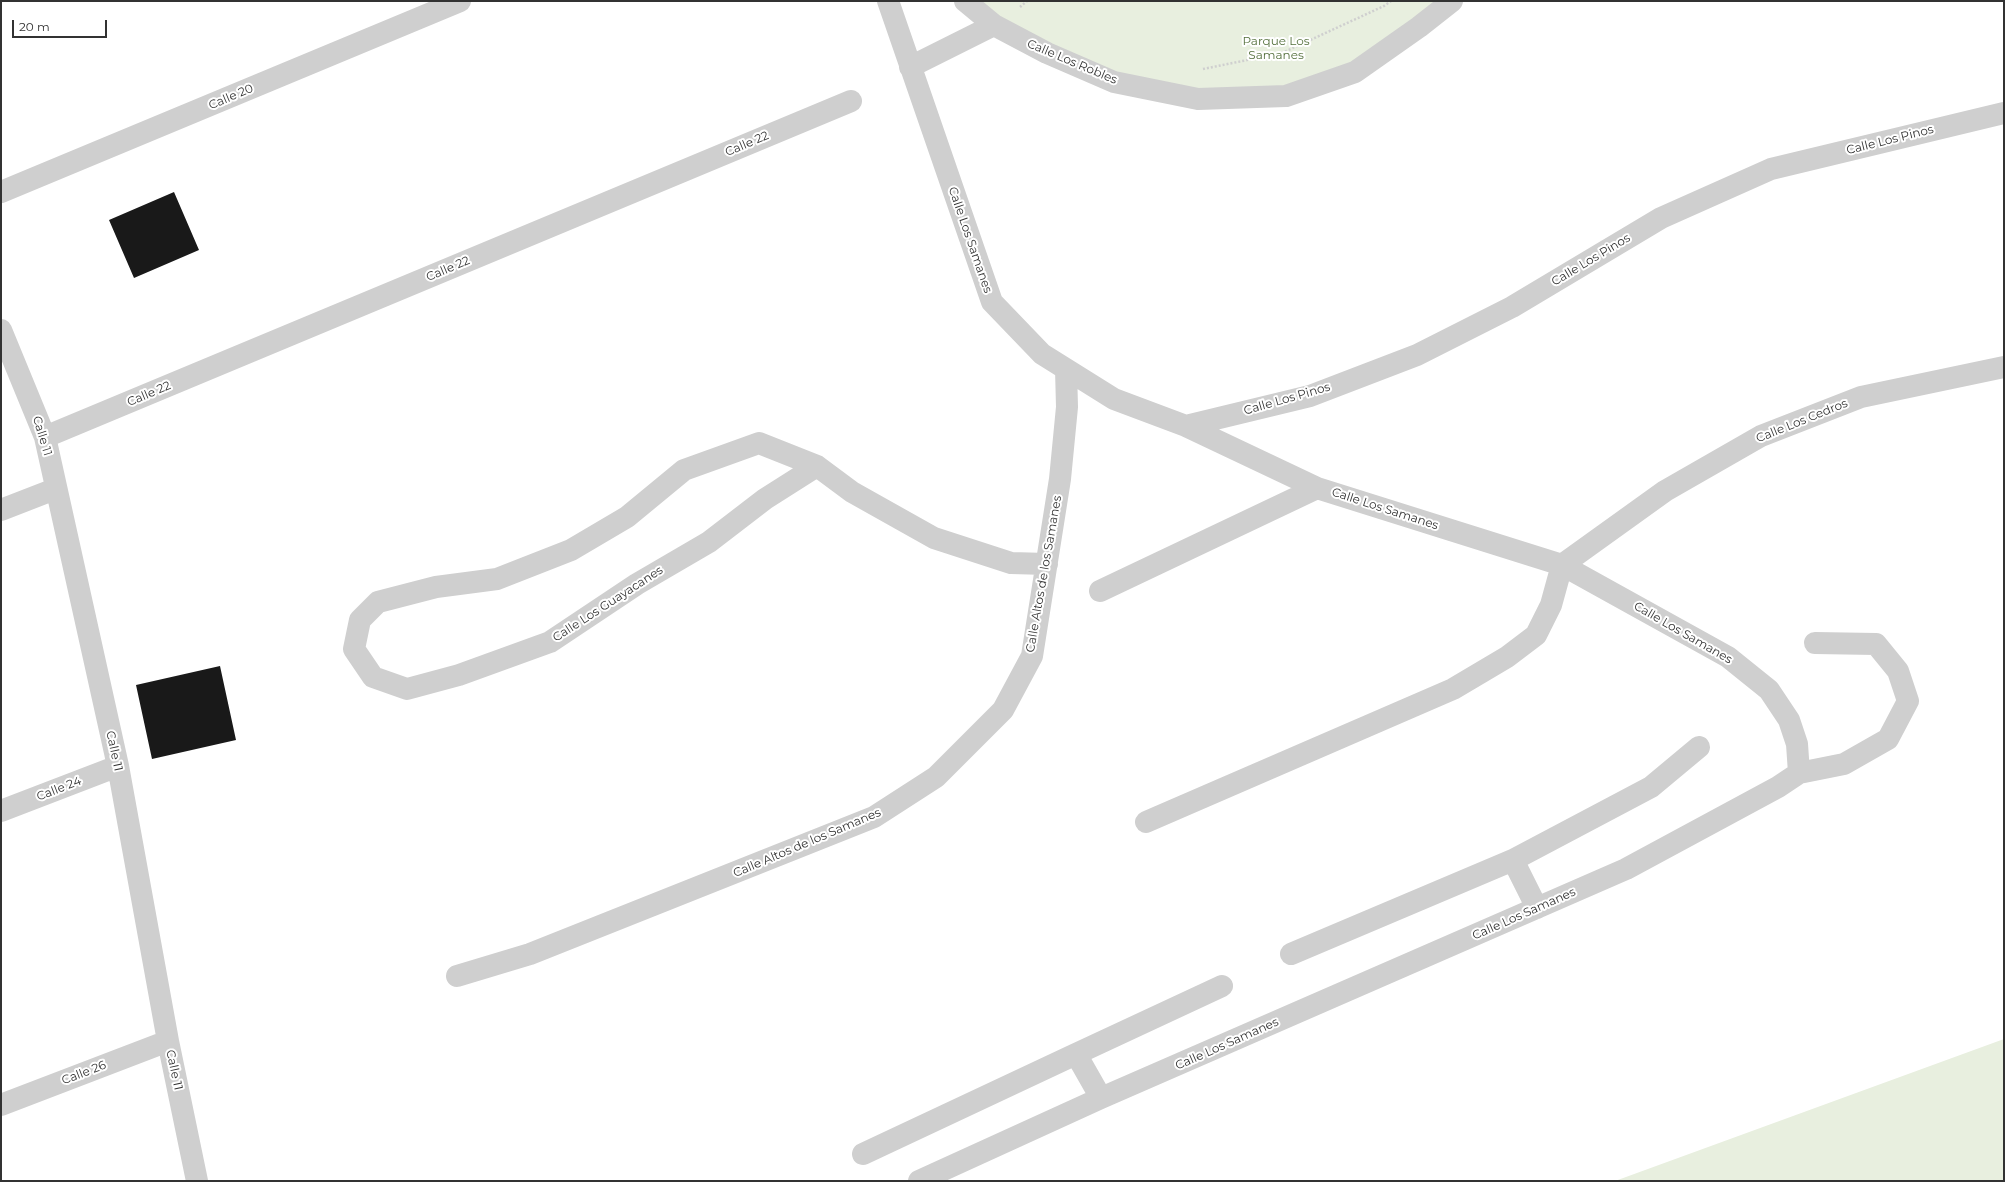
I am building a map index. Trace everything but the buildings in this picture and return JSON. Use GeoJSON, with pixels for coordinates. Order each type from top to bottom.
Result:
{"type":"FeatureCollection","features":[{"type":"Feature","properties":{"kind":"street","name":"Calle 20"},"geometry":{"type":"LineString","coordinates":[[1,192],[460,1]]}},
{"type":"Feature","properties":{"kind":"street","name":"Calle Los Samanes"},"geometry":{"type":"LineString","coordinates":[[888,1],[992,302],[1042,354],[1114,399],[1186,426],[1317,488],[1562,565],[1728,657],[1769,690],[1790,720],[1798,744],[1799,773],[1778,787],[1626,869],[1102,1098],[919,1181]]}},
{"type":"Feature","properties":{"kind":"street","name":"Calle Los Robles"},"geometry":{"type":"LineString","coordinates":[[965,1],[994,26],[1047,53],[1114,82],[1198,99],[1286,96],[1355,72],[1419,27],[1452,1]]}},
{"type":"Feature","properties":{"kind":"street"},"geometry":{"type":"LineString","coordinates":[[910,67],[994,26]]}},
{"type":"Feature","properties":{"kind":"street","name":"Calle 22"},"geometry":{"type":"LineString","coordinates":[[45,437],[851,101]]}},
{"type":"Feature","properties":{"kind":"street","name":"Calle Los Pinos"},"geometry":{"type":"LineString","coordinates":[[1186,426],[1310,396],[1417,355],[1512,307],[1661,218],[1771,169],[2004,113]]}},
{"type":"Feature","properties":{"kind":"street","name":"Calle 11"},"geometry":{"type":"LineString","coordinates":[[1,330],[45,437],[118,766],[168,1040],[197,1181]]}},
{"type":"Feature","properties":{"kind":"street","name":"Calle Los Cedros"},"geometry":{"type":"LineString","coordinates":[[1562,565],[1665,491],[1761,436],[1861,397],[2004,367]]}},
{"type":"Feature","properties":{"kind":"street","name":"Calle Altos de los Samanes"},"geometry":{"type":"LineString","coordinates":[[457,976],[530,954],[874,817],[936,777],[1003,710],[1032,656],[1060,479],[1067,414],[1066,369]]}},
{"type":"Feature","properties":{"kind":"street","name":"Calle Los Guayacanes"},"geometry":{"type":"LineString","coordinates":[[817,466],[765,500],[709,542],[637,584],[550,642],[459,675],[407,689],[373,677],[354,649],[360,620],[378,602],[436,587],[497,579],[571,550],[627,517],[684,470],[759,443],[817,466],[852,492],[934,538],[1011,563],[1047,564]]}},
{"type":"Feature","properties":{"kind":"street"},"geometry":{"type":"LineString","coordinates":[[1100,590],[1317,488]]}},
{"type":"Feature","properties":{"kind":"street"},"geometry":{"type":"LineString","coordinates":[[1,510],[56,489]]}},
{"type":"Feature","properties":{"kind":"street"},"geometry":{"type":"LineString","coordinates":[[1146,822],[1453,689],[1508,657],[1536,634],[1551,605],[1562,565]]}},
{"type":"Feature","properties":{"kind":"street"},"geometry":{"type":"LineString","coordinates":[[1799,773],[1844,764],[1888,739],[1908,701],[1898,671],[1876,644],[1815,643]]}},
{"type":"Feature","properties":{"kind":"street"},"geometry":{"type":"LineString","coordinates":[[1291,954],[1513,860],[1651,787],[1699,747]]}},
{"type":"Feature","properties":{"kind":"street","name":"Calle 24"},"geometry":{"type":"LineString","coordinates":[[1,811],[118,766]]}},
{"type":"Feature","properties":{"kind":"street"},"geometry":{"type":"LineString","coordinates":[[1513,860],[1537,908]]}},
{"type":"Feature","properties":{"kind":"street"},"geometry":{"type":"LineString","coordinates":[[863,1154],[1222,986]]}},
{"type":"Feature","properties":{"kind":"street","name":"Calle 26"},"geometry":{"type":"LineString","coordinates":[[1,1105],[168,1040]]}},
{"type":"Feature","properties":{"kind":"street"},"geometry":{"type":"LineString","coordinates":[[1076,1054],[1102,1098]]}},
{"type":"Feature","properties":{"kind":"path"},"geometry":{"type":"LineString","coordinates":[[1026,12],[1019,8],[1027,1]]}},
{"type":"Feature","properties":{"kind":"path"},"geometry":{"type":"LineString","coordinates":[[1202,70],[1282,53],[1384,6],[1391,1]]}},
{"type":"Feature","properties":{"kind":"green space","name":"Parque Los Samanes"},"geometry":{"type":"Polygon","coordinates":[[[985,1],[1446,1],[1419,27],[1286,96],[1114,82],[975,9],[985,1]]]}},
{"type":"Feature","properties":{"kind":"green space"},"geometry":{"type":"Polygon","coordinates":[[[2004,1039],[2004,1181],[1615,1181],[2004,1039]]]}}]}
